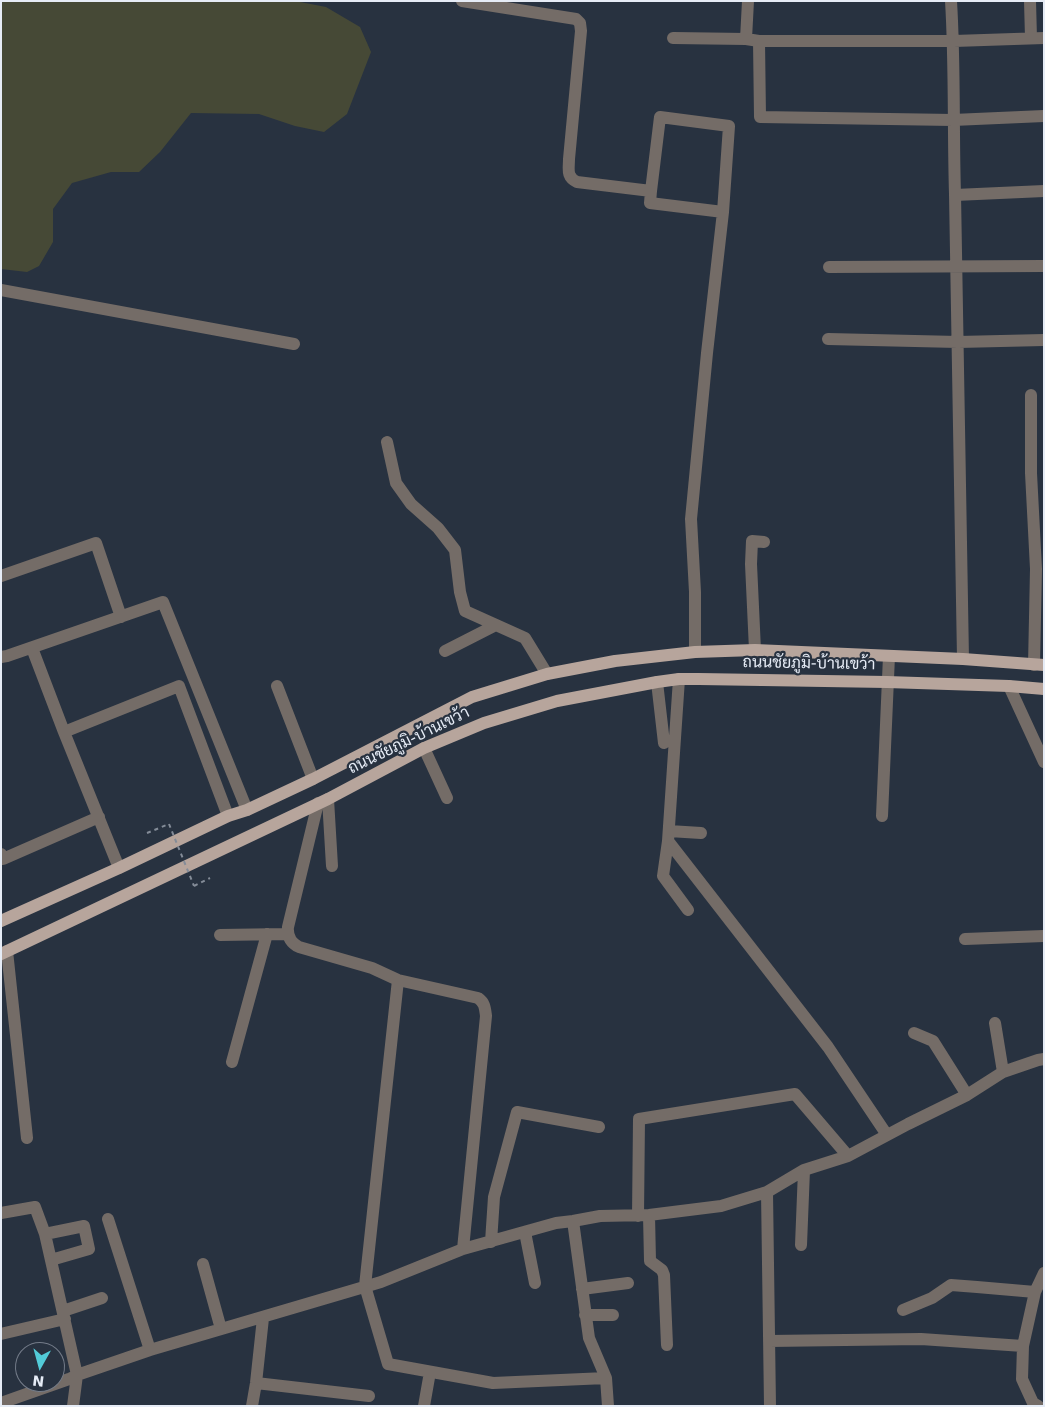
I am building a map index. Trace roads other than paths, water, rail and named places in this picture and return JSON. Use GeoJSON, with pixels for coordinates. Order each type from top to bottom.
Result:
{"type":"FeatureCollection","features":[{"type":"Feature","properties":{"kind":"main road","name":"ถนนชัยภูมิ-บ้านเขว้า"},"geometry":{"type":"LineString","coordinates":[[1,921],[228,816],[247,810],[313,780],[472,697],[547,674],[615,661],[695,652],[755,650],[962,659],[1039,665]]}},
{"type":"Feature","properties":{"kind":"main road","name":"ถนนชัยภูมิ-บ้านเขว้า"},"geometry":{"type":"LineString","coordinates":[[4,953],[323,801],[424,748],[484,723],[557,701],[679,679],[887,682],[1044,689]]}},
{"type":"Feature","properties":{"kind":"street"},"geometry":{"type":"LineString","coordinates":[[462,1],[576,19],[580,23],[581,31],[568,174],[571,179],[577,182],[651,191]]}},
{"type":"Feature","properties":{"kind":"street"},"geometry":{"type":"LineString","coordinates":[[748,1],[760,117],[953,120],[1044,116]]}},
{"type":"Feature","properties":{"kind":"street"},"geometry":{"type":"LineString","coordinates":[[951,1],[954,41],[953,120],[957,266],[962,659]]}},
{"type":"Feature","properties":{"kind":"street"},"geometry":{"type":"LineString","coordinates":[[673,38],[954,41],[1037,38],[1030,1]]}},
{"type":"Feature","properties":{"kind":"street"},"geometry":{"type":"LineString","coordinates":[[695,652],[695,592],[691,519],[723,212],[729,126],[660,117],[650,203],[723,212]]}},
{"type":"Feature","properties":{"kind":"street"},"geometry":{"type":"LineString","coordinates":[[955,195],[1044,191]]}},
{"type":"Feature","properties":{"kind":"street"},"geometry":{"type":"LineString","coordinates":[[829,267],[1044,266]]}},
{"type":"Feature","properties":{"kind":"street"},"geometry":{"type":"LineString","coordinates":[[1,290],[294,344]]}},
{"type":"Feature","properties":{"kind":"street"},"geometry":{"type":"LineString","coordinates":[[828,339],[958,342],[1044,340]]}},
{"type":"Feature","properties":{"kind":"street"},"geometry":{"type":"LineString","coordinates":[[1030,395],[1031,473],[1040,569],[1039,665]]}},
{"type":"Feature","properties":{"kind":"street"},"geometry":{"type":"LineString","coordinates":[[387,442],[396,483],[411,504],[438,528],[455,550],[460,592],[465,611],[525,638],[547,674]]}},
{"type":"Feature","properties":{"kind":"street"},"geometry":{"type":"LineString","coordinates":[[755,650],[751,564],[752,541],[764,542]]}},
{"type":"Feature","properties":{"kind":"street"},"geometry":{"type":"LineString","coordinates":[[1,576],[96,544],[122,617]]}},
{"type":"Feature","properties":{"kind":"street"},"geometry":{"type":"LineString","coordinates":[[1,657],[163,602],[247,810]]}},
{"type":"Feature","properties":{"kind":"street"},"geometry":{"type":"LineString","coordinates":[[445,651],[496,625]]}},
{"type":"Feature","properties":{"kind":"street"},"geometry":{"type":"LineString","coordinates":[[32,648],[119,868]]}},
{"type":"Feature","properties":{"kind":"street"},"geometry":{"type":"LineString","coordinates":[[882,816],[889,656]]}},
{"type":"Feature","properties":{"kind":"street"},"geometry":{"type":"LineString","coordinates":[[679,679],[668,836],[663,876],[688,910]]}},
{"type":"Feature","properties":{"kind":"street"},"geometry":{"type":"LineString","coordinates":[[657,682],[664,743]]}},
{"type":"Feature","properties":{"kind":"street"},"geometry":{"type":"LineString","coordinates":[[64,732],[179,686],[228,816]]}},
{"type":"Feature","properties":{"kind":"street"},"geometry":{"type":"LineString","coordinates":[[278,686],[313,780]]}},
{"type":"Feature","properties":{"kind":"street"},"geometry":{"type":"LineString","coordinates":[[1009,686],[1043,757]]}},
{"type":"Feature","properties":{"kind":"street"},"geometry":{"type":"LineString","coordinates":[[424,748],[447,798]]}},
{"type":"Feature","properties":{"kind":"street"},"geometry":{"type":"LineString","coordinates":[[323,801],[332,866]]}},
{"type":"Feature","properties":{"kind":"street"},"geometry":{"type":"LineString","coordinates":[[323,801],[288,927],[287,934],[294,944],[299,948],[372,968],[398,980],[478,998],[484,1006],[486,1016],[462,1249]]}},
{"type":"Feature","properties":{"kind":"street"},"geometry":{"type":"LineString","coordinates":[[1,854],[4,859],[99,817]]}},
{"type":"Feature","properties":{"kind":"street"},"geometry":{"type":"LineString","coordinates":[[668,836],[701,832]]}},
{"type":"Feature","properties":{"kind":"street"},"geometry":{"type":"LineString","coordinates":[[668,836],[828,1048],[887,1135]]}},
{"type":"Feature","properties":{"kind":"street"},"geometry":{"type":"LineString","coordinates":[[232,1062],[267,934]]}},
{"type":"Feature","properties":{"kind":"street"},"geometry":{"type":"LineString","coordinates":[[220,935],[287,934]]}},
{"type":"Feature","properties":{"kind":"street"},"geometry":{"type":"LineString","coordinates":[[965,939],[1044,936]]}},
{"type":"Feature","properties":{"kind":"street"},"geometry":{"type":"LineString","coordinates":[[4,953],[27,1138]]}},
{"type":"Feature","properties":{"kind":"street"},"geometry":{"type":"LineString","coordinates":[[398,980],[365,1286],[388,1364],[493,1383],[606,1378]]}},
{"type":"Feature","properties":{"kind":"street"},"geometry":{"type":"LineString","coordinates":[[995,1023],[1003,1072]]}},
{"type":"Feature","properties":{"kind":"street"},"geometry":{"type":"LineString","coordinates":[[914,1033],[933,1041],[967,1095]]}},
{"type":"Feature","properties":{"kind":"street"},"geometry":{"type":"LineString","coordinates":[[1,1403],[150,1350],[381,1282],[462,1249],[556,1223],[573,1222],[600,1216],[643,1216],[721,1206],[767,1192],[804,1170],[848,1156],[967,1095],[1003,1072],[1044,1059]]}},
{"type":"Feature","properties":{"kind":"street"},"geometry":{"type":"LineString","coordinates":[[667,1345],[664,1275],[662,1270],[650,1261],[643,1216],[639,1119],[795,1094],[848,1156]]}},
{"type":"Feature","properties":{"kind":"street"},"geometry":{"type":"LineString","coordinates":[[491,1242],[494,1197],[517,1112],[599,1127]]}},
{"type":"Feature","properties":{"kind":"street"},"geometry":{"type":"LineString","coordinates":[[801,1245],[804,1170]]}},
{"type":"Feature","properties":{"kind":"street"},"geometry":{"type":"LineString","coordinates":[[767,1192],[770,1406]]}},
{"type":"Feature","properties":{"kind":"street"},"geometry":{"type":"LineString","coordinates":[[1,1213],[35,1207],[46,1234],[77,1375],[73,1406]]}},
{"type":"Feature","properties":{"kind":"street"},"geometry":{"type":"LineString","coordinates":[[108,1219],[150,1350]]}},
{"type":"Feature","properties":{"kind":"street"},"geometry":{"type":"LineString","coordinates":[[573,1222],[589,1338],[606,1378],[608,1406]]}},
{"type":"Feature","properties":{"kind":"street"},"geometry":{"type":"LineString","coordinates":[[46,1234],[84,1226],[89,1249],[51,1260]]}},
{"type":"Feature","properties":{"kind":"street"},"geometry":{"type":"LineString","coordinates":[[525,1232],[535,1283]]}},
{"type":"Feature","properties":{"kind":"street"},"geometry":{"type":"LineString","coordinates":[[203,1264],[221,1329]]}},
{"type":"Feature","properties":{"kind":"street"},"geometry":{"type":"LineString","coordinates":[[1038,1406],[1033,1403],[1022,1380],[1023,1346],[1035,1292],[1044,1273]]}},
{"type":"Feature","properties":{"kind":"street"},"geometry":{"type":"LineString","coordinates":[[582,1289],[628,1283]]}},
{"type":"Feature","properties":{"kind":"street"},"geometry":{"type":"LineString","coordinates":[[903,1310],[932,1298],[951,1286],[977,1286],[1035,1292]]}},
{"type":"Feature","properties":{"kind":"street"},"geometry":{"type":"LineString","coordinates":[[1,1334],[64,1315],[102,1298]]}},
{"type":"Feature","properties":{"kind":"street"},"geometry":{"type":"LineString","coordinates":[[586,1315],[613,1315]]}},
{"type":"Feature","properties":{"kind":"street"},"geometry":{"type":"LineString","coordinates":[[252,1406],[263,1318]]}},
{"type":"Feature","properties":{"kind":"street"},"geometry":{"type":"LineString","coordinates":[[769,1341],[921,1339],[1023,1346]]}},
{"type":"Feature","properties":{"kind":"street"},"geometry":{"type":"LineString","coordinates":[[424,1406],[430,1372]]}},
{"type":"Feature","properties":{"kind":"street"},"geometry":{"type":"LineString","coordinates":[[256,1383],[368,1396]]}}]}
